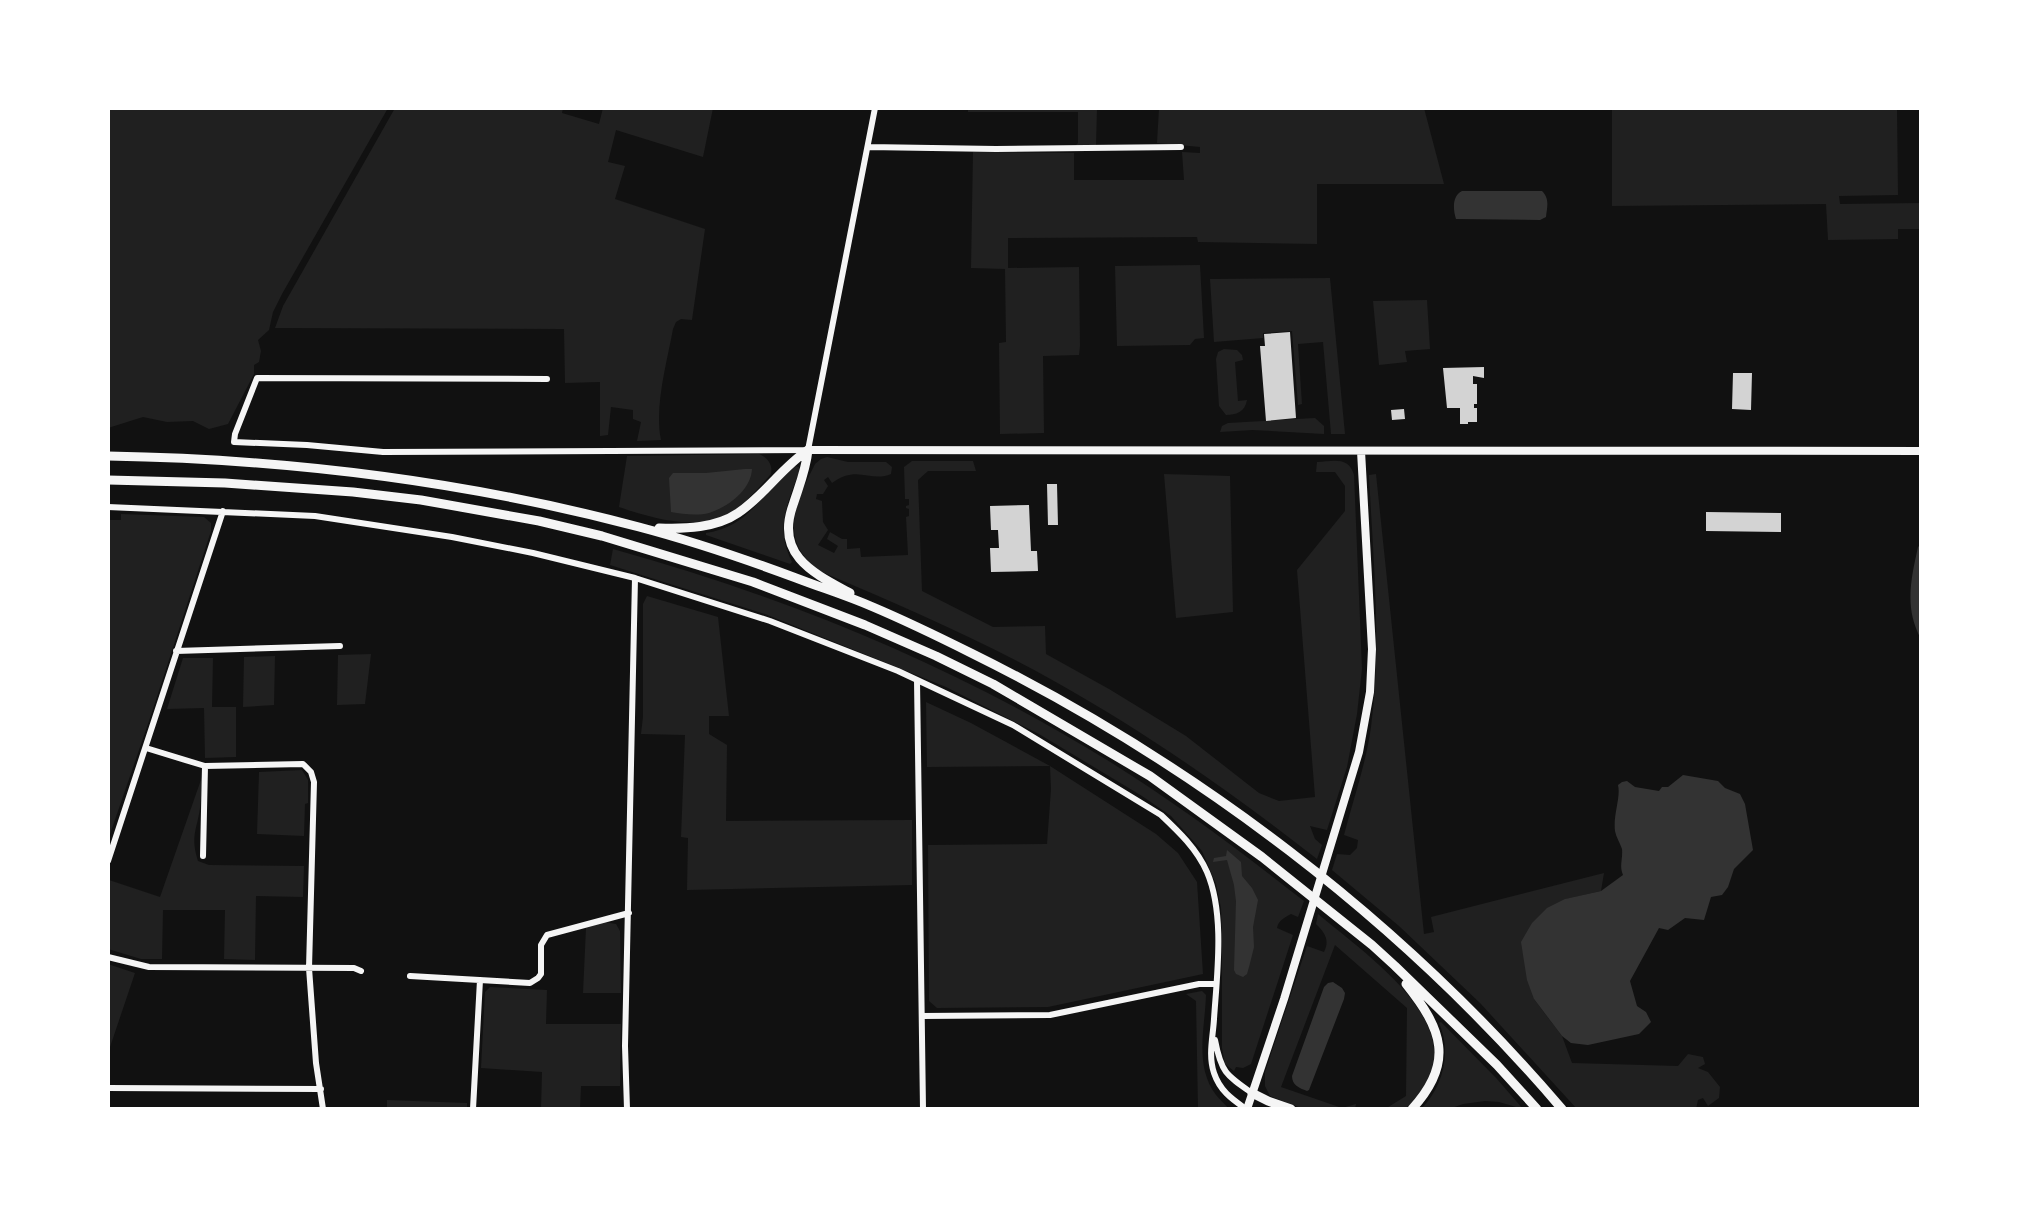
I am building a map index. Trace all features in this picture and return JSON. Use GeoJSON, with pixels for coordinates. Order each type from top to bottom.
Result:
{"type":"FeatureCollection","features":[{"type":"Feature","properties":{"kind":"main road"},"geometry":{"type":"LineString","coordinates":[[644,528],[690,528],[736,515],[808,450]]}},
{"type":"Feature","properties":{"kind":"main road"},"geometry":{"type":"LineString","coordinates":[[808,450],[807,465],[788,521],[792,546],[798,558],[812,572],[873,607],[1049,694],[1182,774],[1312,869],[1425,965],[1562,1109]]}},
{"type":"Feature","properties":{"kind":"main road"},"geometry":{"type":"LineString","coordinates":[[108,456],[231,461],[414,479],[526,500],[644,528],[758,564],[873,607]]}},
{"type":"Feature","properties":{"kind":"main road"},"geometry":{"type":"LineString","coordinates":[[108,480],[225,483],[353,492],[421,500],[539,521],[602,536],[753,582],[936,656],[993,684],[1150,776],[1262,857],[1372,945],[1497,1065],[1537,1109]]}},
{"type":"Feature","properties":{"kind":"main road"},"geometry":{"type":"LineString","coordinates":[[1372,945],[1419,1000],[1435,1028],[1439,1060],[1435,1077],[1427,1093],[1412,1109]]}},
{"type":"Feature","properties":{"kind":"main road"},"geometry":{"type":"LineString","coordinates":[[1252,1093],[1291,1109]]}},
{"type":"Feature","properties":{"kind":"street"},"geometry":{"type":"LineString","coordinates":[[808,450],[875,108]]}},
{"type":"Feature","properties":{"kind":"street"},"geometry":{"type":"LineString","coordinates":[[868,147],[1181,147]]}},
{"type":"Feature","properties":{"kind":"street"},"geometry":{"type":"LineString","coordinates":[[547,379],[257,378],[234,442],[383,452],[1921,451]]}},
{"type":"Feature","properties":{"kind":"street"},"geometry":{"type":"LineString","coordinates":[[108,507],[315,516],[533,553],[635,578],[770,621],[917,680],[1013,725],[1161,815],[1181,833],[1203,865],[1211,885],[1217,930],[1214,1032],[1210,1057],[1216,1079],[1227,1096],[1247,1109],[1359,752],[1370,692],[1372,649],[1361,451]]}},
{"type":"Feature","properties":{"kind":"street"},"geometry":{"type":"LineString","coordinates":[[108,861],[223,511]]}},
{"type":"Feature","properties":{"kind":"street"},"geometry":{"type":"LineString","coordinates":[[627,1109],[625,1046],[635,578]]}},
{"type":"Feature","properties":{"kind":"street"},"geometry":{"type":"LineString","coordinates":[[176,651],[340,646]]}},
{"type":"Feature","properties":{"kind":"street"},"geometry":{"type":"LineString","coordinates":[[917,680],[923,1109]]}},
{"type":"Feature","properties":{"kind":"street"},"geometry":{"type":"LineString","coordinates":[[146,748],[205,766],[303,764],[311,772],[314,782],[309,968],[316,1063],[323,1109]]}},
{"type":"Feature","properties":{"kind":"street"},"geometry":{"type":"LineString","coordinates":[[203,856],[205,766]]}},
{"type":"Feature","properties":{"kind":"street"},"geometry":{"type":"LineString","coordinates":[[410,976],[530,983],[541,974],[541,945],[547,935],[629,913]]}},
{"type":"Feature","properties":{"kind":"street"},"geometry":{"type":"LineString","coordinates":[[108,957],[149,967],[354,968],[361,971]]}},
{"type":"Feature","properties":{"kind":"street"},"geometry":{"type":"LineString","coordinates":[[473,1109],[480,980]]}},
{"type":"Feature","properties":{"kind":"street"},"geometry":{"type":"LineString","coordinates":[[922,1016],[1050,1015],[1199,984],[1216,984]]}},
{"type":"Feature","properties":{"kind":"street"},"geometry":{"type":"LineString","coordinates":[[1214,1032],[1221,1066],[1234,1081],[1252,1093]]}},
{"type":"Feature","properties":{"kind":"street"},"geometry":{"type":"LineString","coordinates":[[108,1088],[321,1089]]}},
{"type":"Feature","properties":{"kind":"shaded area"},"geometry":{"type":"Polygon","coordinates":[[[108,108],[388,108],[282,294],[269,330],[258,340],[261,351],[259,362],[254,365],[254,374],[228,424],[209,429],[193,421],[167,422],[143,417],[108,428],[108,108]]]}},
{"type":"Feature","properties":{"kind":"shaded area"},"geometry":{"type":"Polygon","coordinates":[[[395,108],[563,108],[562,113],[599,124],[603,108],[713,108],[703,157],[616,130],[608,162],[625,166],[615,199],[705,229],[692,320],[681,319],[673,329],[660,399],[661,440],[637,441],[641,422],[633,419],[633,410],[611,407],[608,435],[600,436],[600,382],[565,383],[564,329],[275,328],[283,306],[395,108]]]}},
{"type":"Feature","properties":{"kind":"shaded area"},"geometry":{"type":"Polygon","coordinates":[[[968,108],[1097,108],[1096,146],[1075,146],[1078,143],[1078,112],[968,112],[968,108]]]}},
{"type":"Feature","properties":{"kind":"shaded area"},"geometry":{"type":"Polygon","coordinates":[[[1159,108],[1424,108],[1444,184],[1317,184],[1317,244],[1198,242],[1197,237],[1008,238],[1008,268],[1079,267],[1080,346],[1079,355],[1043,356],[1044,433],[1000,434],[999,343],[1006,342],[1005,269],[971,268],[973,152],[1074,153],[1074,180],[1184,180],[1182,152],[1200,153],[1200,147],[1157,143],[1159,108]]]}},
{"type":"Feature","properties":{"kind":"shaded area"},"geometry":{"type":"Polygon","coordinates":[[[1612,108],[1921,108],[1897,109],[1898,195],[1839,196],[1840,204],[1921,203],[1921,229],[1898,229],[1898,239],[1828,240],[1826,204],[1612,206],[1612,108]]]}},
{"type":"Feature","properties":{"kind":"shaded area"},"geometry":{"type":"Polygon","coordinates":[[[1462,191],[1542,191],[1547,200],[1546,217],[1540,220],[1456,219],[1455,199],[1462,191]]]}},
{"type":"Feature","properties":{"kind":"shaded area"},"geometry":{"type":"Polygon","coordinates":[[[1200,265],[1204,338],[1195,339],[1190,345],[1117,346],[1115,266],[1200,265]]]}},
{"type":"Feature","properties":{"kind":"shaded area"},"geometry":{"type":"Polygon","coordinates":[[[1330,278],[1345,434],[1331,434],[1323,342],[1298,344],[1302,404],[1298,405],[1292,331],[1263,333],[1263,338],[1214,342],[1210,279],[1330,278]]]}},
{"type":"Feature","properties":{"kind":"shaded area"},"geometry":{"type":"Polygon","coordinates":[[[1427,300],[1430,349],[1405,351],[1407,362],[1379,365],[1373,301],[1427,300]]]}},
{"type":"Feature","properties":{"kind":"shaded area"},"geometry":{"type":"Polygon","coordinates":[[[1237,350],[1242,355],[1243,360],[1235,362],[1238,401],[1247,400],[1242,410],[1230,415],[1226,415],[1219,406],[1216,359],[1218,352],[1237,350]]]}},
{"type":"Feature","properties":{"kind":"shaded area"},"geometry":{"type":"Polygon","coordinates":[[[1315,418],[1324,426],[1324,434],[1252,430],[1220,432],[1222,426],[1228,423],[1315,418]]]}},
{"type":"Feature","properties":{"kind":"shaded area"},"geometry":{"type":"Polygon","coordinates":[[[759,454],[769,462],[771,474],[740,506],[721,517],[677,522],[619,507],[627,456],[759,454]]]}},
{"type":"Feature","properties":{"kind":"shaded area"},"geometry":{"type":"Polygon","coordinates":[[[827,457],[848,462],[886,462],[892,467],[891,474],[884,476],[856,474],[832,483],[828,477],[824,480],[828,486],[823,494],[817,494],[816,499],[822,501],[823,522],[828,530],[818,545],[834,553],[838,546],[827,539],[830,532],[847,539],[847,549],[860,548],[861,557],[908,555],[906,517],[909,516],[909,509],[906,506],[909,499],[905,499],[904,467],[912,461],[973,461],[976,471],[928,471],[918,480],[922,591],[993,627],[1045,626],[1046,654],[1186,736],[1259,793],[1279,801],[1315,797],[1297,570],[1345,511],[1345,486],[1335,472],[1316,472],[1317,462],[1340,461],[1348,465],[1354,475],[1362,669],[1347,767],[1327,830],[1310,826],[1315,839],[1322,845],[1317,859],[1189,765],[1089,701],[968,637],[822,572],[799,548],[794,522],[801,494],[815,464],[827,457]]]}},
{"type":"Feature","properties":{"kind":"shaded area"},"geometry":{"type":"Polygon","coordinates":[[[795,466],[799,467],[799,472],[787,506],[784,527],[790,564],[706,535],[746,515],[795,466]]]}},
{"type":"Feature","properties":{"kind":"shaded area"},"geometry":{"type":"Polygon","coordinates":[[[752,469],[748,484],[724,507],[700,514],[671,512],[669,478],[673,473],[752,469]]]}},
{"type":"Feature","properties":{"kind":"shaded area"},"geometry":{"type":"Polygon","coordinates":[[[1164,474],[1230,476],[1233,612],[1176,618],[1164,474]]]}},
{"type":"Feature","properties":{"kind":"shaded area"},"geometry":{"type":"Polygon","coordinates":[[[1376,474],[1424,934],[1434,932],[1431,917],[1604,873],[1601,891],[1566,899],[1534,999],[1562,1036],[1572,1063],[1678,1066],[1688,1054],[1703,1057],[1705,1064],[1698,1068],[1708,1072],[1720,1087],[1719,1098],[1708,1106],[1703,1098],[1698,1100],[1696,1109],[1577,1109],[1480,1003],[1399,926],[1332,870],[1337,854],[1350,855],[1357,848],[1358,840],[1344,835],[1371,727],[1376,633],[1369,475],[1376,474]]]}},
{"type":"Feature","properties":{"kind":"shaded area"},"geometry":{"type":"Polygon","coordinates":[[[121,514],[204,517],[211,523],[211,531],[108,840],[108,520],[121,520],[121,514]]]}},
{"type":"Feature","properties":{"kind":"shaded area"},"geometry":{"type":"Polygon","coordinates":[[[1921,544],[1921,639],[1912,616],[1910,593],[1915,559],[1921,544]]]}},
{"type":"Feature","properties":{"kind":"shaded area"},"geometry":{"type":"Polygon","coordinates":[[[613,549],[805,612],[929,664],[989,694],[1132,776],[1304,901],[1298,917],[1291,914],[1277,928],[1293,935],[1251,1064],[1236,1067],[1234,1071],[1225,1064],[1222,1048],[1221,908],[1216,884],[1202,851],[1171,816],[1039,734],[946,687],[765,614],[610,565],[613,549]]]}},
{"type":"Feature","properties":{"kind":"shaded area"},"geometry":{"type":"Polygon","coordinates":[[[647,596],[718,617],[729,716],[709,716],[709,734],[727,745],[726,821],[912,820],[912,885],[687,890],[688,838],[681,837],[685,735],[641,734],[643,604],[647,596]]]}},
{"type":"Feature","properties":{"kind":"shaded area"},"geometry":{"type":"Polygon","coordinates":[[[371,654],[365,704],[337,705],[338,655],[371,654]]]}},
{"type":"Feature","properties":{"kind":"shaded area"},"geometry":{"type":"Polygon","coordinates":[[[275,656],[274,705],[243,707],[244,657],[275,656]]]}},
{"type":"Feature","properties":{"kind":"shaded area"},"geometry":{"type":"Polygon","coordinates":[[[183,658],[213,658],[212,707],[236,707],[236,757],[205,758],[204,708],[167,709],[183,658]]]}},
{"type":"Feature","properties":{"kind":"shaded area"},"geometry":{"type":"Polygon","coordinates":[[[926,702],[971,723],[1050,766],[927,767],[926,702]]]}},
{"type":"Feature","properties":{"kind":"shaded area"},"geometry":{"type":"Polygon","coordinates":[[[1050,766],[1156,834],[1178,853],[1197,882],[1203,974],[1048,1007],[937,1008],[929,1001],[928,845],[1047,844],[1050,766]]]}},
{"type":"Feature","properties":{"kind":"shaded area"},"geometry":{"type":"Polygon","coordinates":[[[302,770],[308,780],[304,836],[257,834],[259,772],[302,770]]]}},
{"type":"Feature","properties":{"kind":"shaded area"},"geometry":{"type":"Polygon","coordinates":[[[203,774],[194,839],[198,861],[209,865],[304,866],[303,897],[256,896],[255,960],[224,959],[225,910],[163,910],[162,959],[141,959],[108,949],[109,880],[160,897],[203,774]]]}},
{"type":"Feature","properties":{"kind":"shaded area"},"geometry":{"type":"Polygon","coordinates":[[[1683,775],[1718,781],[1725,788],[1740,794],[1745,804],[1753,850],[1734,869],[1722,895],[1711,897],[1704,920],[1685,918],[1668,930],[1659,928],[1630,981],[1637,1006],[1646,1012],[1651,1022],[1639,1034],[1588,1045],[1571,1043],[1534,999],[1527,980],[1521,942],[1532,923],[1547,908],[1565,899],[1601,891],[1623,875],[1622,849],[1615,831],[1618,785],[1627,781],[1635,787],[1659,791],[1683,775]]]}},
{"type":"Feature","properties":{"kind":"shaded area"},"geometry":{"type":"Polygon","coordinates":[[[1227,850],[1241,862],[1242,876],[1258,900],[1253,927],[1254,947],[1247,974],[1243,977],[1234,970],[1234,885],[1227,860],[1213,862],[1214,858],[1226,856],[1227,850]]]}},
{"type":"Feature","properties":{"kind":"shaded area"},"geometry":{"type":"Polygon","coordinates":[[[1318,914],[1403,989],[1420,1012],[1431,1036],[1434,1060],[1425,1085],[1404,1109],[1385,1109],[1406,1096],[1407,1008],[1335,945],[1281,1087],[1342,1108],[1356,1104],[1355,1109],[1303,1109],[1270,1096],[1265,1086],[1265,1072],[1307,946],[1324,952],[1326,948],[1326,937],[1316,924],[1318,914]]]}},
{"type":"Feature","properties":{"kind":"shaded area"},"geometry":{"type":"Polygon","coordinates":[[[604,922],[616,924],[620,931],[621,993],[583,993],[586,928],[604,922]]]}},
{"type":"Feature","properties":{"kind":"shaded area"},"geometry":{"type":"Polygon","coordinates":[[[108,964],[135,973],[108,1053],[108,964]]]}},
{"type":"Feature","properties":{"kind":"shaded area"},"geometry":{"type":"Polygon","coordinates":[[[1333,982],[1342,988],[1344,999],[1307,1091],[1295,1084],[1292,1076],[1324,987],[1333,982]]]}},
{"type":"Feature","properties":{"kind":"shaded area"},"geometry":{"type":"Polygon","coordinates":[[[490,987],[547,990],[546,1024],[621,1024],[620,1086],[581,1086],[580,1109],[541,1109],[542,1072],[481,1068],[485,992],[490,987]]]}},
{"type":"Feature","properties":{"kind":"shaded area"},"geometry":{"type":"Polygon","coordinates":[[[1202,991],[1206,995],[1202,1046],[1205,1072],[1216,1095],[1229,1109],[1198,1109],[1196,1001],[1186,994],[1202,991]]]}},
{"type":"Feature","properties":{"kind":"shaded area"},"geometry":{"type":"Polygon","coordinates":[[[1441,1022],[1523,1109],[1485,1101],[1449,1109],[1421,1109],[1435,1090],[1443,1069],[1445,1046],[1441,1022]]]}},
{"type":"Feature","properties":{"kind":"shaded area"},"geometry":{"type":"Polygon","coordinates":[[[387,1100],[467,1103],[467,1109],[387,1109],[387,1100]]]}},
{"type":"Feature","properties":{"kind":"building"},"geometry":{"type":"Polygon","coordinates":[[[1290,332],[1296,418],[1266,421],[1260,346],[1265,346],[1264,334],[1290,332]]]}},
{"type":"Feature","properties":{"kind":"building"},"geometry":{"type":"Polygon","coordinates":[[[1484,367],[1484,378],[1473,376],[1473,384],[1477,384],[1477,404],[1474,408],[1477,408],[1477,422],[1460,424],[1460,408],[1447,408],[1443,368],[1484,367]]]}},
{"type":"Feature","properties":{"kind":"building"},"geometry":{"type":"Polygon","coordinates":[[[1733,373],[1752,373],[1751,410],[1732,409],[1733,373]]]}},
{"type":"Feature","properties":{"kind":"building"},"geometry":{"type":"Polygon","coordinates":[[[1404,409],[1405,419],[1392,420],[1391,410],[1404,409]]]}},
{"type":"Feature","properties":{"kind":"building"},"geometry":{"type":"Polygon","coordinates":[[[1047,484],[1057,484],[1058,525],[1048,525],[1047,484]]]}},
{"type":"Feature","properties":{"kind":"building"},"geometry":{"type":"Polygon","coordinates":[[[1029,505],[1031,551],[1037,551],[1038,571],[991,572],[990,548],[999,548],[998,530],[991,530],[990,506],[1029,505]]]}},
{"type":"Feature","properties":{"kind":"building"},"geometry":{"type":"Polygon","coordinates":[[[1706,512],[1781,513],[1781,532],[1706,531],[1706,512]]]}}]}
